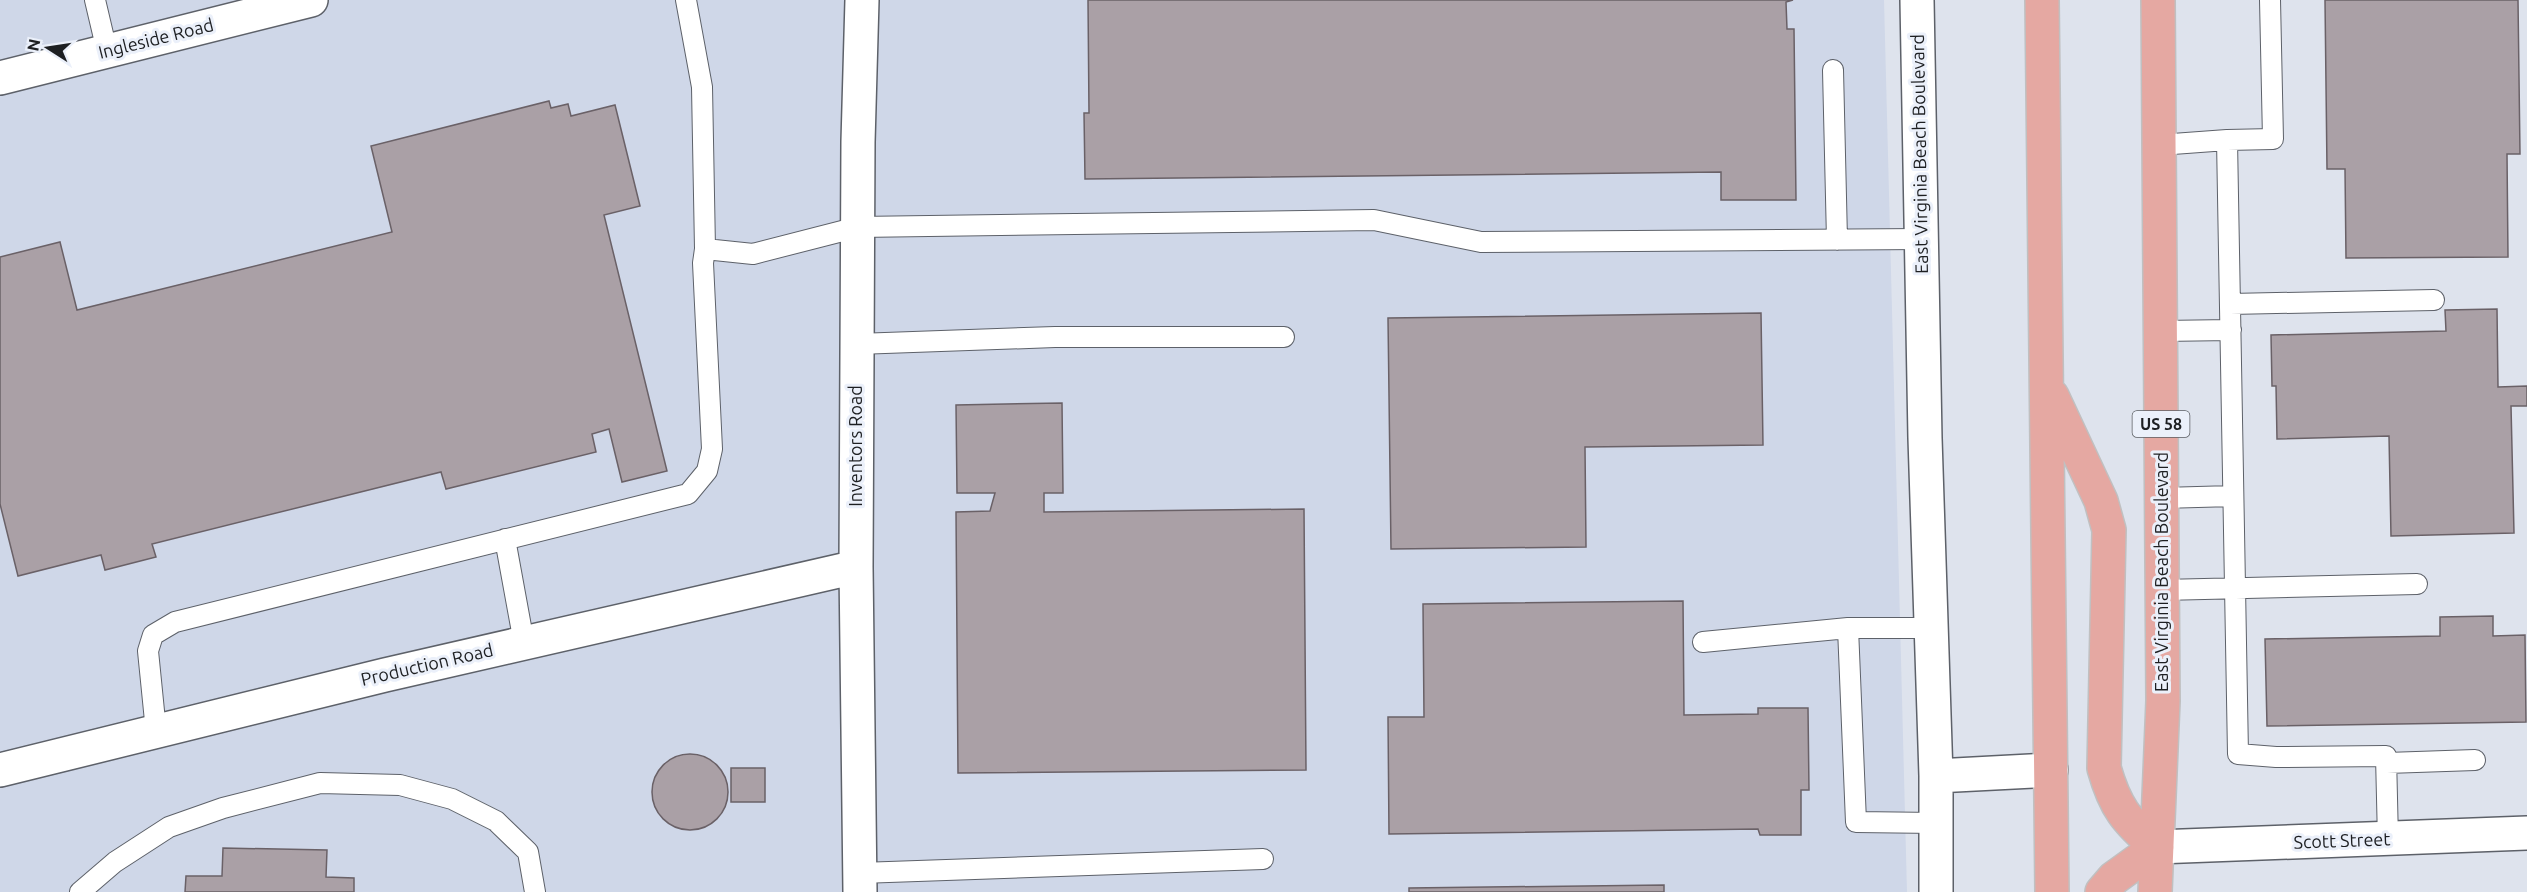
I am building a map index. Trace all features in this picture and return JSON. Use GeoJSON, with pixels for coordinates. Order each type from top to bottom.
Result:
{"type":"FeatureCollection","features":[{"type":"Feature","properties":{"kind":"main road"},"geometry":{"type":"LineString","coordinates":[[2042,0],[2052,892]]}},
{"type":"Feature","properties":{"kind":"main road","name":"East Virginia Beach Boulevard"},"geometry":{"type":"LineString","coordinates":[[2155,892],[2163,701],[2158,0]]}},
{"type":"Feature","properties":{"kind":"main road"},"geometry":{"type":"LineString","coordinates":[[2047,386],[2101,501],[2109,530],[2104,768],[2112,798],[2129,824],[2157,847],[2114,878],[2102,892]]}},
{"type":"Feature","properties":{"kind":"street","name":"Ingleside Road"},"geometry":{"type":"LineString","coordinates":[[0,78],[311,0]]}},
{"type":"Feature","properties":{"kind":"street","name":"Inventors Road"},"geometry":{"type":"LineString","coordinates":[[860,883],[856,567],[862,0]]}},
{"type":"Feature","properties":{"kind":"street","name":"East Virginia Beach Boulevard"},"geometry":{"type":"LineString","coordinates":[[1917,0],[1921,239],[1936,776],[1936,892]]}},
{"type":"Feature","properties":{"kind":"street","name":"Production Road"},"geometry":{"type":"LineString","coordinates":[[0,770],[524,643],[856,567]]}},
{"type":"Feature","properties":{"kind":"street"},"geometry":{"type":"LineString","coordinates":[[1936,776],[2051,770]]}},
{"type":"Feature","properties":{"kind":"street","name":"Scott Street"},"geometry":{"type":"LineString","coordinates":[[2157,847],[2527,833]]}},
{"type":"Feature","properties":{"kind":"lane"},"geometry":{"type":"LineString","coordinates":[[95,0],[107,51]]}},
{"type":"Feature","properties":{"kind":"lane"},"geometry":{"type":"LineString","coordinates":[[156,732],[148,651],[153,635],[175,622],[688,494],[707,471],[712,448],[703,262],[705,249],[702,87],[686,0]]}},
{"type":"Feature","properties":{"kind":"lane"},"geometry":{"type":"LineString","coordinates":[[2159,145],[2272,139],[2270,0]]}},
{"type":"Feature","properties":{"kind":"lane"},"geometry":{"type":"LineString","coordinates":[[1833,70],[1838,240]]}},
{"type":"Feature","properties":{"kind":"lane"},"geometry":{"type":"LineString","coordinates":[[2227,140],[2238,753],[2276,758],[2386,756],[2388,840]]}},
{"type":"Feature","properties":{"kind":"lane"},"geometry":{"type":"LineString","coordinates":[[705,249],[753,254],[858,227],[1374,220],[1481,242],[1921,239]]}},
{"type":"Feature","properties":{"kind":"lane"},"geometry":{"type":"LineString","coordinates":[[2230,304],[2434,300]]}},
{"type":"Feature","properties":{"kind":"lane"},"geometry":{"type":"LineString","coordinates":[[2161,331],[2231,330]]}},
{"type":"Feature","properties":{"kind":"lane"},"geometry":{"type":"LineString","coordinates":[[857,344],[1055,337],[1284,337]]}},
{"type":"Feature","properties":{"kind":"lane"},"geometry":{"type":"LineString","coordinates":[[2162,498],[2233,496]]}},
{"type":"Feature","properties":{"kind":"lane"},"geometry":{"type":"LineString","coordinates":[[505,539],[524,643]]}},
{"type":"Feature","properties":{"kind":"lane"},"geometry":{"type":"LineString","coordinates":[[2162,590],[2417,584]]}},
{"type":"Feature","properties":{"kind":"lane"},"geometry":{"type":"LineString","coordinates":[[1703,642],[1848,628],[1931,627]]}},
{"type":"Feature","properties":{"kind":"lane"},"geometry":{"type":"LineString","coordinates":[[1848,628],[1856,822],[1936,823]]}},
{"type":"Feature","properties":{"kind":"lane"},"geometry":{"type":"LineString","coordinates":[[2387,763],[2475,760]]}},
{"type":"Feature","properties":{"kind":"lane"},"geometry":{"type":"LineString","coordinates":[[80,892],[115,862],[169,827],[223,808],[320,783],[400,785],[452,799],[496,821],[528,852],[535,892]]}},
{"type":"Feature","properties":{"kind":"lane"},"geometry":{"type":"LineString","coordinates":[[860,883],[1263,859]]}},
{"type":"Feature","properties":{"kind":"shaded area"},"geometry":{"type":"Polygon","coordinates":[[[0,0],[1884,0],[1907,892],[0,892],[0,0]]]}},
{"type":"Feature","properties":{"kind":"building"},"geometry":{"type":"Polygon","coordinates":[[[1088,0],[1793,0],[1786,2],[1787,29],[1794,29],[1796,200],[1721,200],[1721,172],[1085,179],[1084,113],[1089,113],[1088,0]]]}},
{"type":"Feature","properties":{"kind":"building"},"geometry":{"type":"Polygon","coordinates":[[[2325,0],[2518,0],[2520,154],[2507,154],[2508,257],[2346,258],[2345,169],[2327,169],[2325,0]]]}},
{"type":"Feature","properties":{"kind":"building"},"geometry":{"type":"Polygon","coordinates":[[[549,101],[551,108],[568,104],[571,116],[615,105],[640,206],[604,215],[667,471],[622,482],[609,429],[592,434],[596,452],[446,489],[441,472],[152,544],[156,557],[105,570],[101,555],[18,576],[0,504],[0,257],[60,242],[77,310],[392,232],[371,146],[549,101]]]}},
{"type":"Feature","properties":{"kind":"building"},"geometry":{"type":"Polygon","coordinates":[[[2497,309],[2498,387],[2527,386],[2527,406],[2511,406],[2514,533],[2391,536],[2389,436],[2277,439],[2276,386],[2272,386],[2271,335],[2446,331],[2445,310],[2497,309]]]}},
{"type":"Feature","properties":{"kind":"building"},"geometry":{"type":"Polygon","coordinates":[[[1761,313],[1763,445],[1585,447],[1586,547],[1391,549],[1388,318],[1761,313]]]}},
{"type":"Feature","properties":{"kind":"building"},"geometry":{"type":"Polygon","coordinates":[[[1062,403],[1063,493],[1044,493],[1044,512],[1304,509],[1306,770],[958,773],[956,512],[990,511],[995,493],[957,493],[956,405],[1062,403]]]}},
{"type":"Feature","properties":{"kind":"building"},"geometry":{"type":"Polygon","coordinates":[[[1683,601],[1684,715],[1758,714],[1758,708],[1808,708],[1809,790],[1801,790],[1801,835],[1760,835],[1758,829],[1389,834],[1388,717],[1424,717],[1423,604],[1683,601]]]}},
{"type":"Feature","properties":{"kind":"building"},"geometry":{"type":"Polygon","coordinates":[[[2493,616],[2493,636],[2525,635],[2526,722],[2267,726],[2265,639],[2440,636],[2440,617],[2493,616]]]}},
{"type":"Feature","properties":{"kind":"building"},"geometry":{"type":"Polygon","coordinates":[[[690,754],[705,757],[717,765],[725,777],[728,792],[725,807],[717,819],[705,827],[690,830],[675,827],[663,819],[655,807],[652,792],[655,777],[663,765],[675,757],[690,754]]]}},
{"type":"Feature","properties":{"kind":"building"},"geometry":{"type":"Polygon","coordinates":[[[731,768],[765,768],[765,802],[731,802],[731,768]]]}},
{"type":"Feature","properties":{"kind":"building"},"geometry":{"type":"Polygon","coordinates":[[[223,848],[327,850],[326,877],[354,878],[354,892],[185,892],[186,876],[222,876],[223,848]]]}},
{"type":"Feature","properties":{"kind":"building"},"geometry":{"type":"Polygon","coordinates":[[[1664,885],[1664,892],[1409,892],[1409,888],[1664,885]]]}}]}
